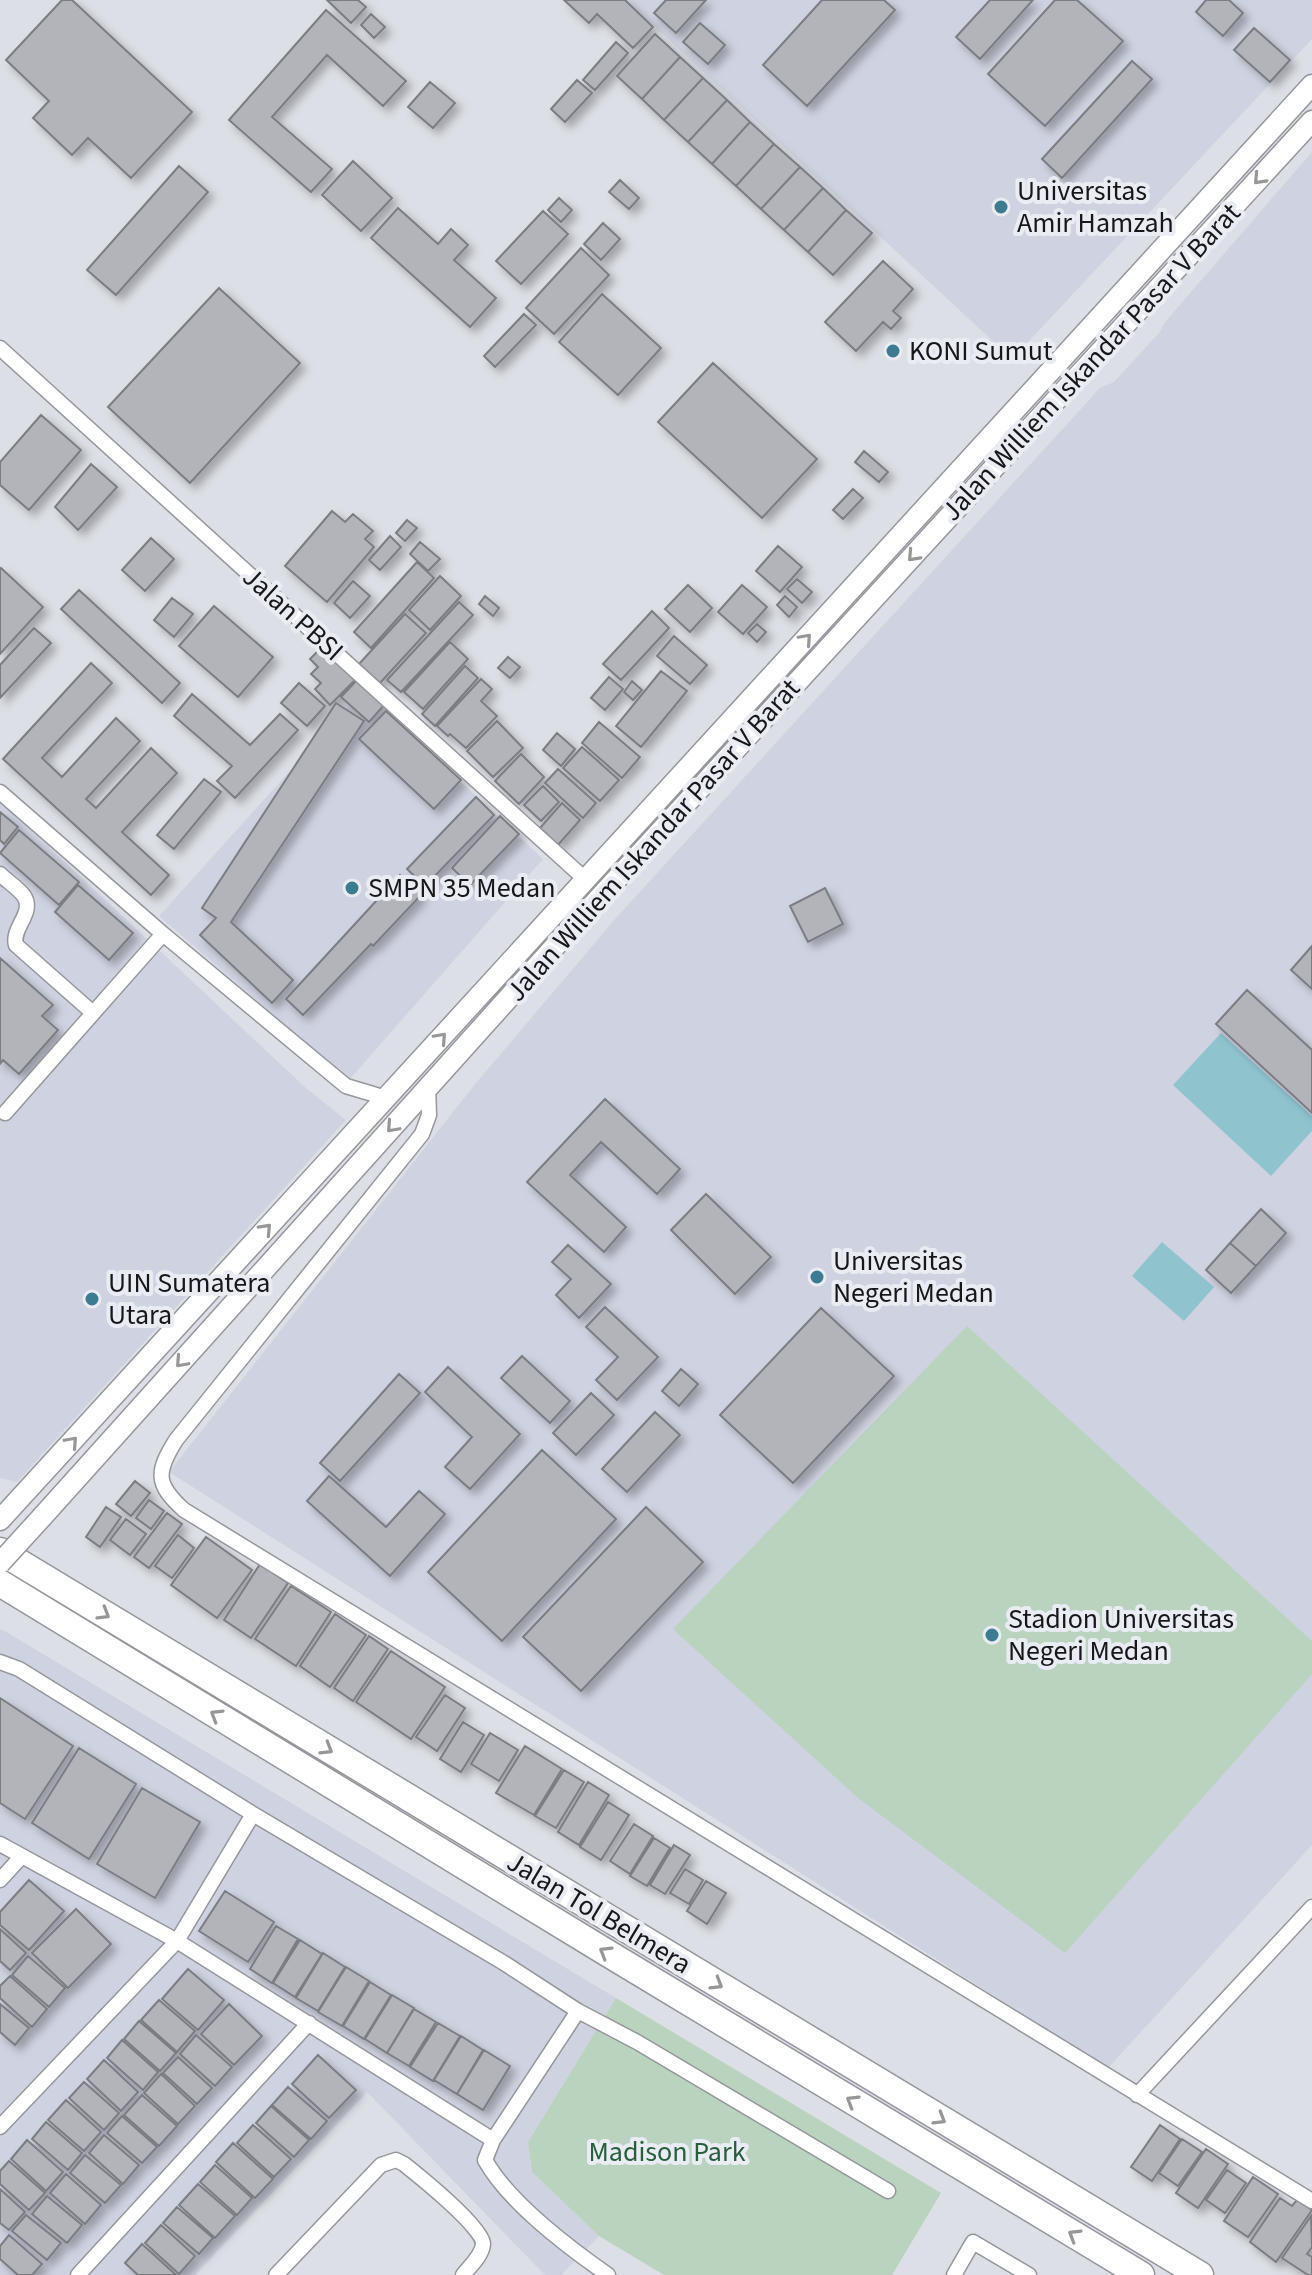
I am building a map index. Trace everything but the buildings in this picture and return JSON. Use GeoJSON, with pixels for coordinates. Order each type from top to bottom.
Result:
{"type":"FeatureCollection","features":[{"type":"Feature","properties":{"kind":"highway","name":"Jalan Tol Belmera"},"geometry":{"type":"LineString","coordinates":[[0,1551],[1200,2275]]}},
{"type":"Feature","properties":{"kind":"highway","name":"Jalan Tol Belmera"},"geometry":{"type":"LineString","coordinates":[[0,1583],[1141,2275]]}},
{"type":"Feature","properties":{"kind":"street","name":"Jalan Williem Iskandar Pasar V Barat"},"geometry":{"type":"LineString","coordinates":[[0,1520],[1312,85]]}},
{"type":"Feature","properties":{"kind":"street","name":"Jalan Williem Iskandar Pasar V Barat"},"geometry":{"type":"LineString","coordinates":[[0,1563],[428,1086],[1312,121]]}},
{"type":"Feature","properties":{"kind":"street","name":"Jalan PBSI"},"geometry":{"type":"LineString","coordinates":[[0,348],[586,880]]}},
{"type":"Feature","properties":{"kind":"street"},"geometry":{"type":"LineString","coordinates":[[936,497],[953,512]]}},
{"type":"Feature","properties":{"kind":"street"},"geometry":{"type":"LineString","coordinates":[[778,670],[795,685]]}},
{"type":"Feature","properties":{"kind":"street"},"geometry":{"type":"LineString","coordinates":[[0,792],[163,934],[346,1086],[386,1098]]}},
{"type":"Feature","properties":{"kind":"street"},"geometry":{"type":"LineString","coordinates":[[0,874],[27,902],[25,914],[15,932],[16,945],[93,1013]]}},
{"type":"Feature","properties":{"kind":"street"},"geometry":{"type":"LineString","coordinates":[[5,1113],[163,934]]}},
{"type":"Feature","properties":{"kind":"street"},"geometry":{"type":"LineString","coordinates":[[428,1086],[429,1115],[422,1134],[172,1447],[162,1468],[161,1480],[169,1497],[184,1510],[1312,2201]]}},
{"type":"Feature","properties":{"kind":"street"},"geometry":{"type":"LineString","coordinates":[[0,1662],[19,1669],[578,2011],[637,2042],[888,2191]]}},
{"type":"Feature","properties":{"kind":"street"},"geometry":{"type":"LineString","coordinates":[[0,2127],[177,1941],[253,1814]]}},
{"type":"Feature","properties":{"kind":"street"},"geometry":{"type":"LineString","coordinates":[[0,1844],[177,1941],[493,2140]]}},
{"type":"Feature","properties":{"kind":"street"},"geometry":{"type":"LineString","coordinates":[[0,1880],[22,1856]]}},
{"type":"Feature","properties":{"kind":"street"},"geometry":{"type":"LineString","coordinates":[[1137,2095],[1312,1907]]}},
{"type":"Feature","properties":{"kind":"street"},"geometry":{"type":"LineString","coordinates":[[578,2011],[493,2140],[485,2160],[519,2204],[608,2275]]}},
{"type":"Feature","properties":{"kind":"street"},"geometry":{"type":"LineString","coordinates":[[78,2275],[309,2023]]}},
{"type":"Feature","properties":{"kind":"street"},"geometry":{"type":"LineString","coordinates":[[276,2275],[381,2165],[396,2160],[472,2223],[482,2237],[483,2246],[479,2255],[463,2275]]}},
{"type":"Feature","properties":{"kind":"street"},"geometry":{"type":"LineString","coordinates":[[954,2275],[973,2242],[1029,2275]]}},
{"type":"Feature","properties":{"kind":"shaded area","name":"Universitas Amir Hamzah"},"geometry":{"type":"Polygon","coordinates":[[[626,0],[1312,0],[1312,39],[1012,359],[626,0]]]}},
{"type":"Feature","properties":{"kind":"shaded area","name":"Universitas Negeri Medan"},"geometry":{"type":"Polygon","coordinates":[[[1312,152],[1312,1845],[1108,2068],[169,1472],[476,1083],[616,918],[1100,388],[1114,382],[1159,333],[1166,321],[1312,152]]]}},
{"type":"Feature","properties":{"kind":"shaded area","name":"SMPN 35 Medan"},"geometry":{"type":"Polygon","coordinates":[[[363,690],[543,859],[349,1080],[159,916],[363,690]]]}},
{"type":"Feature","properties":{"kind":"shaded area","name":"UIN Sumatera Utara"},"geometry":{"type":"Polygon","coordinates":[[[0,801],[307,1089],[346,1120],[17,1482],[0,1478],[0,801]]]}},
{"type":"Feature","properties":{"kind":"shaded area"},"geometry":{"type":"Polygon","coordinates":[[[0,1630],[616,1998],[528,2142],[532,2172],[599,2236],[561,2275],[545,2275],[367,2092],[195,2275],[0,2275],[0,1630]]]}},
{"type":"Feature","properties":{"kind":"green space","name":"Stadion Universitas Negeri Medan"},"geometry":{"type":"Polygon","coordinates":[[[967,1326],[1312,1641],[1312,1674],[1065,1953],[858,1798],[673,1629],[967,1326]]]}},
{"type":"Feature","properties":{"kind":"green space","name":"Madison Park"},"geometry":{"type":"Polygon","coordinates":[[[616,1998],[941,2193],[892,2275],[664,2275],[599,2236],[532,2172],[528,2142],[616,1998]]]}},
{"type":"Feature","properties":{"kind":"water"},"geometry":{"type":"Polygon","coordinates":[[[1221,1033],[1312,1116],[1312,1131],[1271,1176],[1173,1085],[1221,1033]]]}},
{"type":"Feature","properties":{"kind":"water"},"geometry":{"type":"Polygon","coordinates":[[[1162,1242],[1214,1287],[1184,1321],[1132,1276],[1162,1242]]]}},
{"type":"Feature","properties":{"kind":"place","name":"Universitas Amir Hamzah"},"geometry":{"type":"Point","coordinates":[1001,207]}},
{"type":"Feature","properties":{"kind":"place","name":"KONI Sumut"},"geometry":{"type":"Point","coordinates":[893,351]}},
{"type":"Feature","properties":{"kind":"place","name":"SMPN 35 Medan"},"geometry":{"type":"Point","coordinates":[352,888]}},
{"type":"Feature","properties":{"kind":"place","name":"Universitas Negeri Medan"},"geometry":{"type":"Point","coordinates":[817,1277]}},
{"type":"Feature","properties":{"kind":"place","name":"UIN Sumatera Utara"},"geometry":{"type":"Point","coordinates":[92,1299]}},
{"type":"Feature","properties":{"kind":"place","name":"Stadion Universitas Negeri Medan"},"geometry":{"type":"Point","coordinates":[992,1635]}}]}
